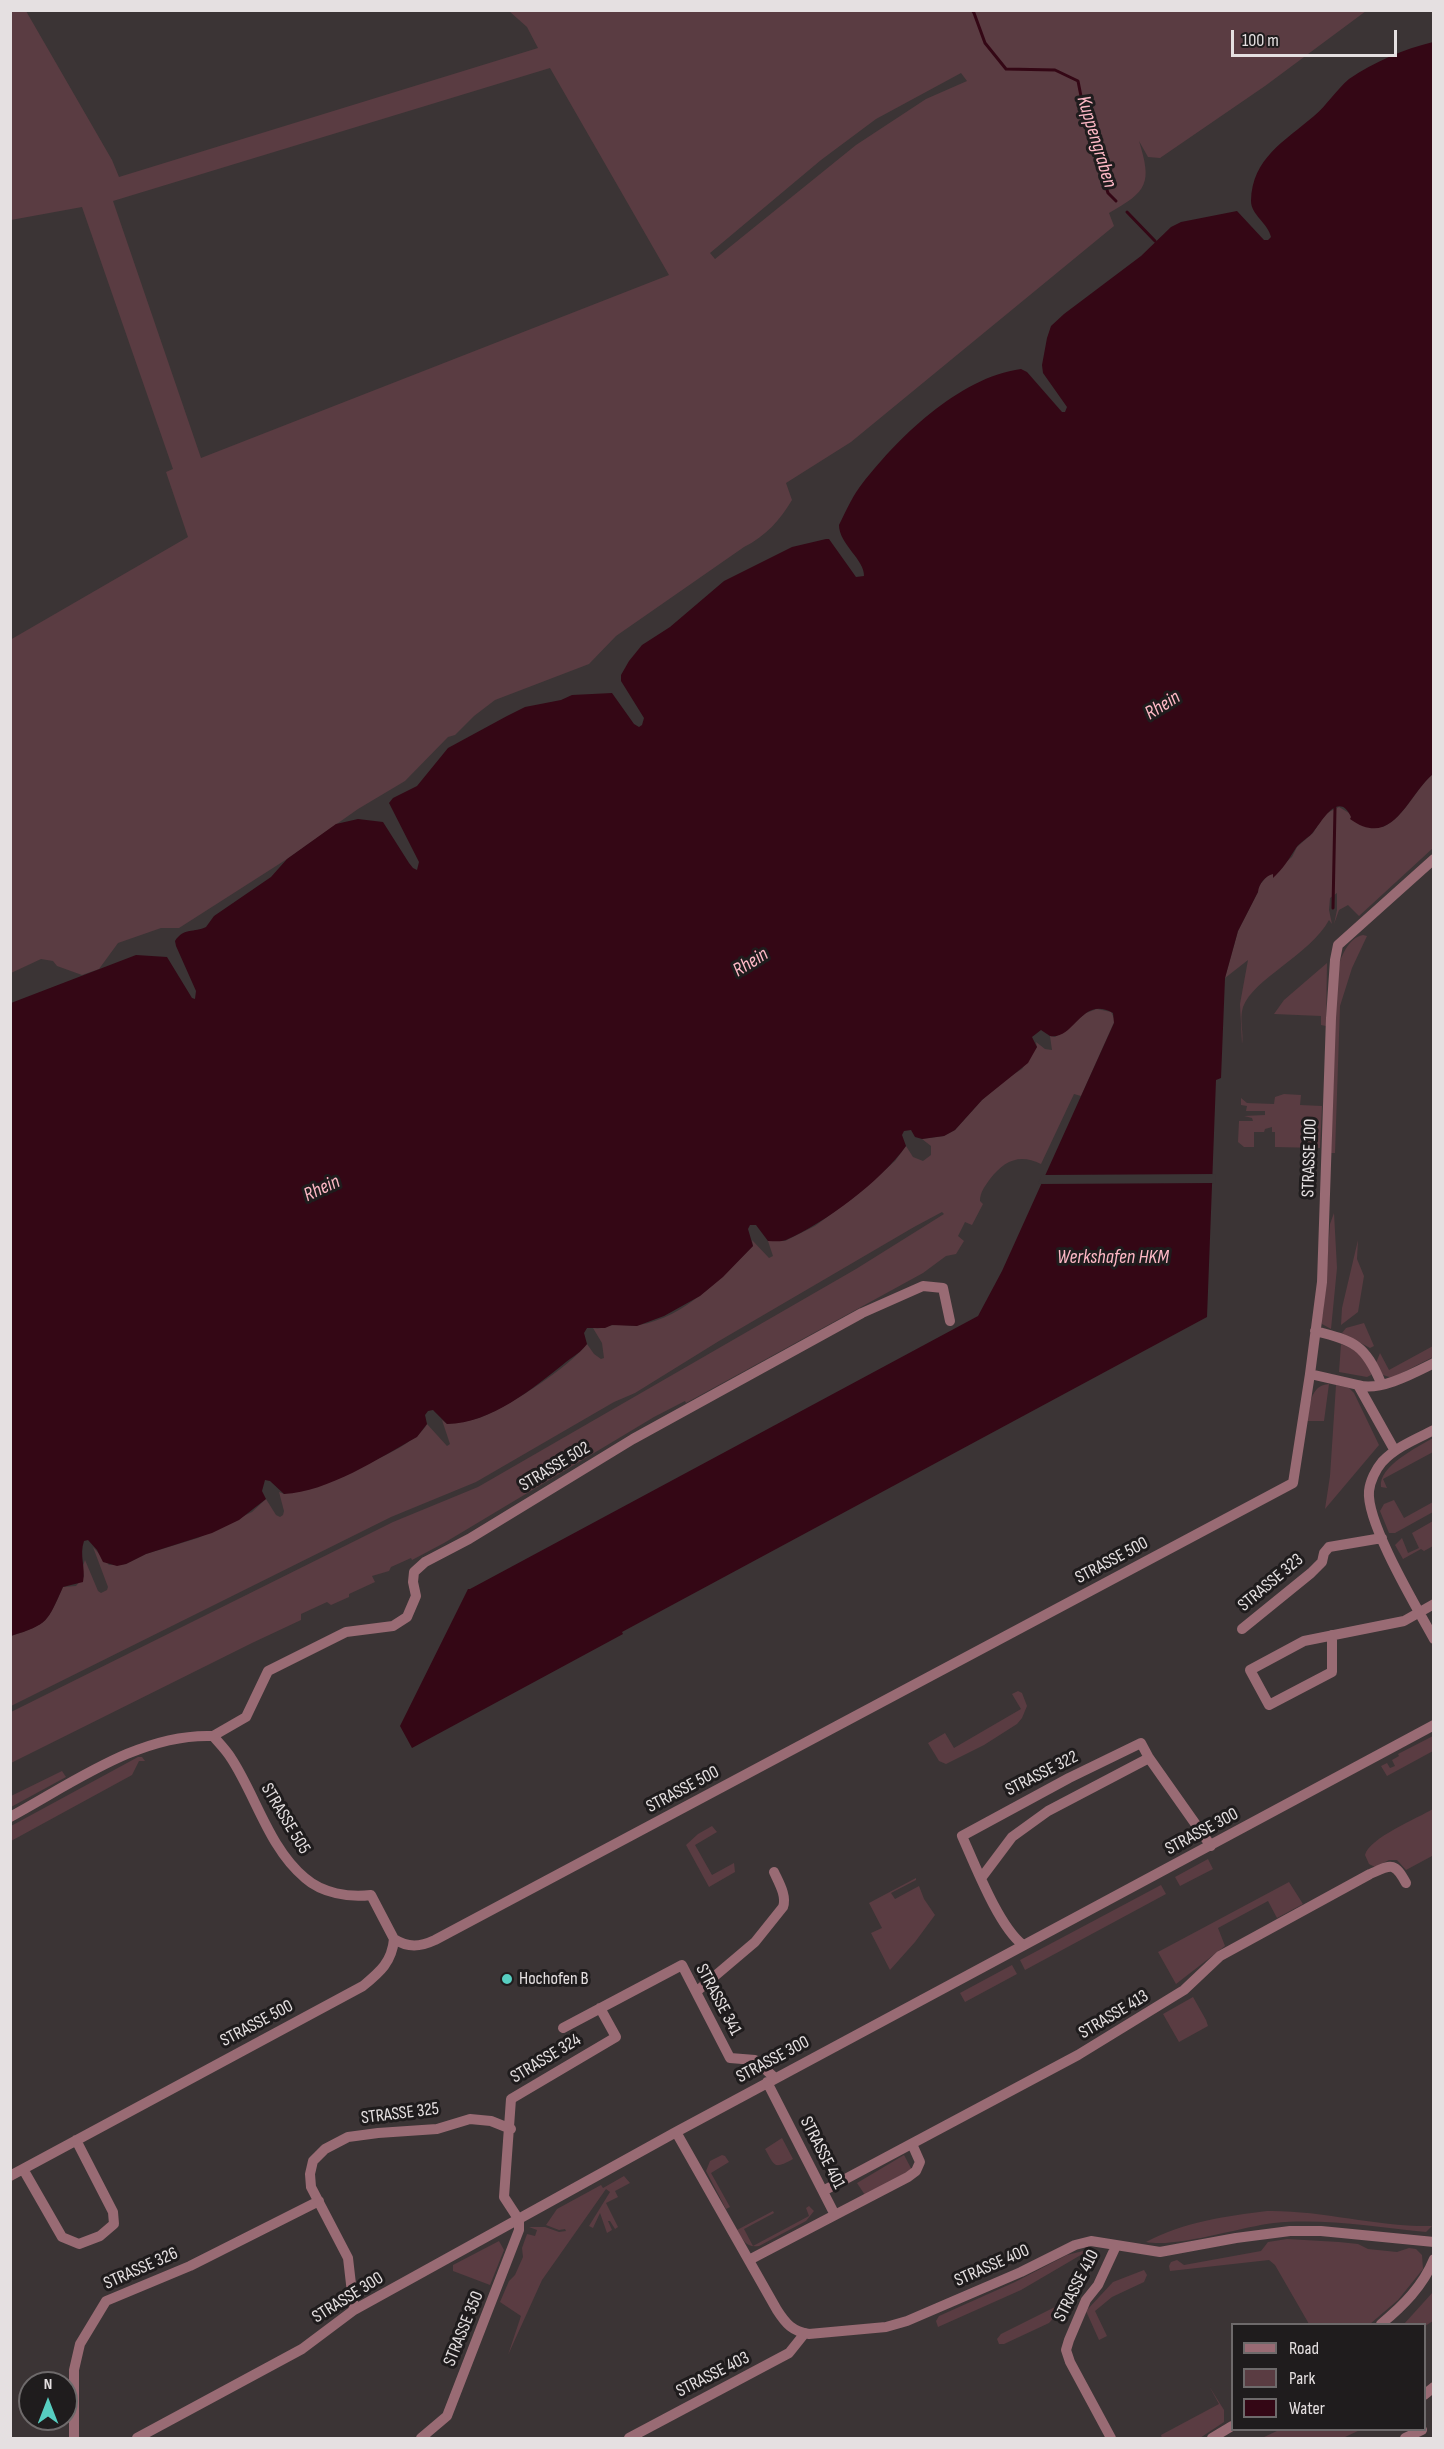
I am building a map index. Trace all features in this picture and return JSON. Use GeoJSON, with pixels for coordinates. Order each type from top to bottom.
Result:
{"type":"FeatureCollection","features":[{"type":"Feature","properties":{"kind":"street","name":"STRASSE 100"},"geometry":{"type":"LineString","coordinates":[[1310,1374],[1322,1282],[1331,1018],[1338,945],[1434,859]]}},
{"type":"Feature","properties":{"kind":"street","name":"STRASSE 502"},"geometry":{"type":"LineString","coordinates":[[213,1736],[246,1717],[268,1671],[346,1632],[393,1626],[407,1617],[416,1596],[413,1582],[414,1572],[425,1562],[469,1539],[633,1439],[862,1313],[922,1286],[943,1288],[950,1321]]}},
{"type":"Feature","properties":{"kind":"street"},"geometry":{"type":"LineString","coordinates":[[1315,1331],[1336,1337],[1363,1350],[1370,1358],[1381,1383]]}},
{"type":"Feature","properties":{"kind":"street"},"geometry":{"type":"LineString","coordinates":[[1310,1374],[1367,1388],[1408,1376],[1434,1363]]}},
{"type":"Feature","properties":{"kind":"street","name":"STRASSE 500"},"geometry":{"type":"LineString","coordinates":[[10,2176],[363,1986],[383,1970],[393,1953],[394,1939],[406,1946],[417,1946],[435,1940],[1293,1483],[1310,1374]]}},
{"type":"Feature","properties":{"kind":"street"},"geometry":{"type":"LineString","coordinates":[[1358,1385],[1395,1451]]}},
{"type":"Feature","properties":{"kind":"street"},"geometry":{"type":"LineString","coordinates":[[1434,1430],[1395,1451],[1382,1462],[1372,1478],[1369,1491],[1373,1520],[1434,1640]]}},
{"type":"Feature","properties":{"kind":"street","name":"STRASSE 323"},"geometry":{"type":"LineString","coordinates":[[1242,1629],[1311,1573],[1322,1562],[1324,1553],[1329,1547],[1382,1538]]}},
{"type":"Feature","properties":{"kind":"street"},"geometry":{"type":"LineString","coordinates":[[1332,1635],[1332,1672],[1269,1705],[1250,1670],[1304,1641],[1332,1635],[1404,1622],[1434,1604]]}},
{"type":"Feature","properties":{"kind":"street","name":"STRASSE 300"},"geometry":{"type":"LineString","coordinates":[[137,2439],[302,2349],[354,2310],[676,2132],[1434,1725]]}},
{"type":"Feature","properties":{"kind":"street"},"geometry":{"type":"LineString","coordinates":[[10,1816],[134,1749],[193,1735],[213,1736]]}},
{"type":"Feature","properties":{"kind":"street","name":"STRASSE 505"},"geometry":{"type":"LineString","coordinates":[[213,1736],[230,1757],[266,1823],[291,1862],[306,1879],[342,1895],[371,1896],[394,1939]]}},
{"type":"Feature","properties":{"kind":"street","name":"STRASSE 322"},"geometry":{"type":"LineString","coordinates":[[1023,1945],[1016,1940],[1003,1921],[962,1836],[1059,1783],[1141,1743],[1210,1846]]}},
{"type":"Feature","properties":{"kind":"street"},"geometry":{"type":"LineString","coordinates":[[982,1877],[1012,1836],[1048,1811],[1149,1758]]}},
{"type":"Feature","properties":{"kind":"street","name":"STRASSE 413"},"geometry":{"type":"LineString","coordinates":[[823,2191],[1078,2055],[1184,1990],[1220,1956],[1371,1874],[1394,1866],[1406,1883]]}},
{"type":"Feature","properties":{"kind":"street"},"geometry":{"type":"LineString","coordinates":[[696,1992],[755,1942],[783,1907],[785,1901],[783,1893],[774,1872]]}},
{"type":"Feature","properties":{"kind":"street","name":"STRASSE 341"},"geometry":{"type":"LineString","coordinates":[[563,2028],[682,1965],[730,2058],[755,2060],[771,2080]]}},
{"type":"Feature","properties":{"kind":"street","name":"STRASSE 324"},"geometry":{"type":"LineString","coordinates":[[519,2220],[504,2197],[511,2129],[511,2099],[616,2037],[600,2008]]}},
{"type":"Feature","properties":{"kind":"street","name":"STRASSE 401"},"geometry":{"type":"LineString","coordinates":[[748,2260],[835,2215],[771,2080]]}},
{"type":"Feature","properties":{"kind":"street","name":"STRASSE 325"},"geometry":{"type":"LineString","coordinates":[[354,2310],[348,2258],[311,2187],[310,2174],[313,2161],[325,2149],[348,2137],[437,2129],[470,2119],[491,2121],[511,2129]]}},
{"type":"Feature","properties":{"kind":"street"},"geometry":{"type":"LineString","coordinates":[[676,2132],[784,2320],[791,2328],[805,2333]]}},
{"type":"Feature","properties":{"kind":"street"},"geometry":{"type":"LineString","coordinates":[[23,2169],[62,2237],[79,2244],[100,2236],[114,2224],[113,2212],[76,2140]]}},
{"type":"Feature","properties":{"kind":"street"},"geometry":{"type":"LineString","coordinates":[[835,2215],[916,2171],[920,2162],[912,2144]]}},
{"type":"Feature","properties":{"kind":"street","name":"STRASSE 326"},"geometry":{"type":"LineString","coordinates":[[74,2439],[76,2361],[80,2344],[106,2301],[216,2253],[319,2201]]}},
{"type":"Feature","properties":{"kind":"street","name":"STRASSE 350"},"geometry":{"type":"LineString","coordinates":[[421,2439],[447,2416],[519,2230],[519,2220]]}},
{"type":"Feature","properties":{"kind":"street","name":"STRASSE 400"},"geometry":{"type":"LineString","coordinates":[[805,2333],[886,2327],[907,2321],[1021,2272],[1075,2245],[1091,2241],[1160,2252],[1290,2231],[1321,2231],[1434,2242]]}},
{"type":"Feature","properties":{"kind":"street","name":"STRASSE 410"},"geometry":{"type":"LineString","coordinates":[[1111,2439],[1070,2362],[1066,2350],[1086,2300],[1098,2284],[1116,2246]]}},
{"type":"Feature","properties":{"kind":"street"},"geometry":{"type":"LineString","coordinates":[[1383,2323],[1409,2299],[1425,2277],[1434,2259]]}},
{"type":"Feature","properties":{"kind":"street","name":"STRASSE 403"},"geometry":{"type":"LineString","coordinates":[[629,2439],[789,2353],[805,2333]]}},
{"type":"Feature","properties":{"kind":"street"},"geometry":{"type":"LineString","coordinates":[[1212,2439],[1231,2427]]}},
{"type":"Feature","properties":{"kind":"street"},"geometry":{"type":"LineString","coordinates":[[1405,2439],[1420,2431]]}},
{"type":"Feature","properties":{"kind":"green space"},"geometry":{"type":"Polygon","coordinates":[[[11,11],[26,11],[112,160],[119,177],[538,48],[527,27],[509,11],[1366,11],[1265,86],[1160,158],[1148,157],[1139,141],[1145,167],[1144,184],[1132,198],[1109,213],[1114,226],[851,442],[786,483],[792,500],[766,533],[616,636],[589,664],[495,700],[455,735],[448,737],[405,781],[358,809],[287,859],[179,928],[161,928],[118,943],[99,969],[82,975],[57,966],[53,961],[41,959],[11,973],[10,640],[188,537],[166,472],[173,469],[82,207],[11,220],[11,11]],[[550,68],[113,201],[201,458],[669,275],[550,68]],[[961,73],[876,119],[821,160],[710,253],[715,259],[856,145],[926,99],[967,81],[961,73]]]}},
{"type":"Feature","properties":{"kind":"green space"},"geometry":{"type":"Polygon","coordinates":[[[1433,774],[1433,848],[1359,916],[1348,905],[1339,910],[1334,924],[1337,893],[1330,898],[1329,910],[1332,924],[1329,920],[1309,944],[1249,996],[1242,1012],[1242,1044],[1240,1004],[1248,960],[1225,978],[1238,931],[1258,892],[1258,887],[1268,875],[1292,857],[1297,847],[1313,833],[1325,814],[1339,807],[1352,817],[1383,827],[1404,810],[1420,787],[1433,774]]]}},
{"type":"Feature","properties":{"kind":"green space"},"geometry":{"type":"Polygon","coordinates":[[[1363,935],[1367,936],[1352,968],[1340,1006],[1335,1153],[1331,1153],[1336,975],[1348,945],[1363,935]]]}},
{"type":"Feature","properties":{"kind":"green space"},"geometry":{"type":"Polygon","coordinates":[[[1327,963],[1326,1026],[1321,1025],[1321,1016],[1274,1014],[1284,1000],[1327,963]]]}},
{"type":"Feature","properties":{"kind":"green space"},"geometry":{"type":"Polygon","coordinates":[[[1097,1009],[1111,1012],[1115,1020],[1081,1096],[1074,1094],[1041,1164],[1026,1159],[1012,1161],[1006,1163],[990,1179],[982,1192],[980,1201],[983,1204],[972,1225],[965,1222],[958,1236],[964,1241],[956,1254],[946,1256],[923,1273],[686,1403],[685,1401],[654,1417],[444,1543],[412,1560],[411,1558],[391,1567],[389,1571],[372,1576],[375,1582],[349,1594],[349,1597],[331,1605],[327,1602],[301,1614],[301,1620],[11,1763],[11,1712],[393,1522],[478,1487],[856,1269],[944,1214],[942,1212],[914,1227],[635,1393],[614,1402],[476,1482],[391,1517],[11,1706],[11,1636],[45,1620],[63,1587],[76,1586],[84,1576],[82,1569],[85,1560],[98,1591],[101,1593],[107,1590],[108,1587],[93,1547],[109,1565],[126,1564],[146,1554],[198,1538],[252,1512],[266,1499],[276,1515],[280,1517],[284,1511],[279,1492],[284,1494],[317,1483],[384,1456],[418,1435],[427,1424],[447,1446],[450,1444],[442,1420],[447,1424],[466,1421],[495,1411],[554,1374],[587,1344],[594,1354],[601,1359],[604,1358],[602,1343],[593,1328],[639,1325],[672,1314],[715,1283],[753,1246],[752,1240],[769,1258],[773,1256],[768,1241],[785,1241],[815,1226],[858,1194],[895,1161],[906,1146],[913,1157],[923,1161],[931,1155],[931,1146],[922,1139],[944,1136],[955,1130],[982,1100],[1003,1081],[1022,1069],[1037,1047],[1036,1042],[1045,1049],[1052,1050],[1050,1036],[1055,1037],[1086,1013],[1097,1009]]]}},
{"type":"Feature","properties":{"kind":"green space"},"geometry":{"type":"Polygon","coordinates":[[[1284,1094],[1301,1095],[1300,1105],[1322,1106],[1320,1148],[1275,1147],[1275,1132],[1272,1132],[1272,1127],[1265,1129],[1264,1132],[1254,1132],[1254,1147],[1244,1147],[1238,1142],[1239,1121],[1253,1121],[1252,1118],[1244,1116],[1265,1115],[1265,1111],[1246,1111],[1247,1106],[1241,1105],[1241,1098],[1247,1103],[1274,1104],[1275,1097],[1284,1094]]]}},
{"type":"Feature","properties":{"kind":"green space"},"geometry":{"type":"Polygon","coordinates":[[[1334,1213],[1337,1268],[1331,1329],[1322,1324],[1320,1319],[1323,1314],[1330,1224],[1334,1213]]]}},
{"type":"Feature","properties":{"kind":"green space"},"geometry":{"type":"Polygon","coordinates":[[[1358,1240],[1357,1259],[1364,1276],[1358,1312],[1341,1325],[1342,1308],[1358,1240]]]}},
{"type":"Feature","properties":{"kind":"green space"},"geometry":{"type":"Polygon","coordinates":[[[1364,1323],[1374,1346],[1370,1348],[1342,1333],[1346,1328],[1364,1323]]]}},
{"type":"Feature","properties":{"kind":"green space"},"geometry":{"type":"Polygon","coordinates":[[[1341,1344],[1359,1352],[1372,1372],[1371,1375],[1367,1377],[1339,1372],[1341,1344]]]}},
{"type":"Feature","properties":{"kind":"green space"},"geometry":{"type":"Polygon","coordinates":[[[1433,1346],[1433,1357],[1392,1378],[1383,1375],[1376,1363],[1380,1353],[1389,1370],[1433,1346]]]}},
{"type":"Feature","properties":{"kind":"green space"},"geometry":{"type":"Polygon","coordinates":[[[1329,1384],[1324,1421],[1307,1421],[1314,1392],[1323,1385],[1329,1384]]]}},
{"type":"Feature","properties":{"kind":"green space"},"geometry":{"type":"Polygon","coordinates":[[[1336,1385],[1349,1388],[1354,1393],[1379,1445],[1325,1509],[1330,1476],[1336,1385]]]}},
{"type":"Feature","properties":{"kind":"green space"},"geometry":{"type":"Polygon","coordinates":[[[1433,1438],[1433,1452],[1383,1479],[1387,1488],[1381,1487],[1382,1479],[1392,1465],[1433,1438]]]}},
{"type":"Feature","properties":{"kind":"green space"},"geometry":{"type":"Polygon","coordinates":[[[1394,1500],[1404,1518],[1433,1502],[1433,1512],[1395,1533],[1389,1533],[1380,1511],[1384,1504],[1394,1500]]]}},
{"type":"Feature","properties":{"kind":"green space"},"geometry":{"type":"Polygon","coordinates":[[[1433,1521],[1433,1546],[1424,1551],[1421,1549],[1403,1559],[1395,1545],[1402,1538],[1408,1553],[1419,1548],[1412,1533],[1433,1521]]]}},
{"type":"Feature","properties":{"kind":"green space"},"geometry":{"type":"Polygon","coordinates":[[[1018,1691],[1022,1693],[1027,1706],[1017,1724],[984,1745],[946,1764],[939,1761],[928,1743],[945,1733],[954,1748],[1021,1709],[1012,1694],[1018,1691]]]}},
{"type":"Feature","properties":{"kind":"green space"},"geometry":{"type":"Polygon","coordinates":[[[1433,1736],[1433,1751],[1387,1776],[1381,1766],[1387,1763],[1390,1768],[1395,1766],[1392,1760],[1399,1756],[1398,1754],[1433,1736]]]}},
{"type":"Feature","properties":{"kind":"green space"},"geometry":{"type":"Polygon","coordinates":[[[138,1757],[142,1757],[145,1761],[139,1761],[132,1775],[11,1841],[11,1826],[138,1757]]]}},
{"type":"Feature","properties":{"kind":"green space"},"geometry":{"type":"Polygon","coordinates":[[[62,1771],[66,1777],[11,1807],[11,1796],[62,1771]]]}},
{"type":"Feature","properties":{"kind":"green space"},"geometry":{"type":"Polygon","coordinates":[[[1433,1809],[1433,1858],[1432,1856],[1406,1870],[1397,1860],[1389,1860],[1375,1867],[1369,1864],[1365,1855],[1375,1842],[1433,1809]]]}},
{"type":"Feature","properties":{"kind":"green space"},"geometry":{"type":"Polygon","coordinates":[[[712,1826],[717,1832],[695,1845],[712,1875],[734,1863],[735,1872],[709,1887],[686,1845],[698,1834],[712,1826]]]}},
{"type":"Feature","properties":{"kind":"green space"},"geometry":{"type":"Polygon","coordinates":[[[1208,1859],[1213,1869],[1180,1886],[1175,1877],[1208,1859]]]}},
{"type":"Feature","properties":{"kind":"green space"},"geometry":{"type":"Polygon","coordinates":[[[916,1878],[891,1893],[895,1899],[919,1886],[924,1899],[935,1915],[890,1970],[871,1933],[882,1928],[869,1903],[916,1878]]]}},
{"type":"Feature","properties":{"kind":"green space"},"geometry":{"type":"Polygon","coordinates":[[[1289,1882],[1303,1904],[1277,1918],[1268,1901],[1218,1928],[1225,1946],[1176,1984],[1158,1952],[1289,1882]]]}},
{"type":"Feature","properties":{"kind":"green space"},"geometry":{"type":"Polygon","coordinates":[[[1161,1885],[1166,1894],[1025,1970],[1020,1960],[1161,1885]]]}},
{"type":"Feature","properties":{"kind":"green space"},"geometry":{"type":"Polygon","coordinates":[[[1012,1965],[1017,1974],[965,2002],[960,1993],[1012,1965]]]}},
{"type":"Feature","properties":{"kind":"green space"},"geometry":{"type":"Polygon","coordinates":[[[1193,1997],[1208,2026],[1179,2042],[1163,2014],[1193,1997]]]}},
{"type":"Feature","properties":{"kind":"green space"},"geometry":{"type":"Polygon","coordinates":[[[782,2138],[793,2159],[778,2165],[773,2163],[765,2149],[782,2138]]]}},
{"type":"Feature","properties":{"kind":"green space"},"geometry":{"type":"Polygon","coordinates":[[[722,2155],[729,2162],[711,2173],[730,2207],[726,2209],[706,2171],[710,2161],[722,2155]]]}},
{"type":"Feature","properties":{"kind":"green space"},"geometry":{"type":"Polygon","coordinates":[[[904,2155],[912,2170],[865,2195],[857,2183],[904,2155]]]}},
{"type":"Feature","properties":{"kind":"green space"},"geometry":{"type":"Polygon","coordinates":[[[624,2176],[630,2183],[615,2191],[618,2197],[606,2203],[618,2227],[615,2229],[608,2221],[612,2230],[607,2233],[600,2213],[593,2228],[589,2226],[610,2192],[606,2189],[542,2280],[508,2355],[521,2316],[500,2302],[523,2257],[522,2248],[527,2234],[535,2236],[537,2230],[529,2227],[566,2231],[546,2225],[557,2209],[601,2185],[603,2188],[624,2176]]]}},
{"type":"Feature","properties":{"kind":"green space"},"geometry":{"type":"Polygon","coordinates":[[[809,2206],[814,2211],[806,2221],[759,2246],[753,2246],[809,2216],[806,2208],[809,2206]]]}},
{"type":"Feature","properties":{"kind":"green space"},"geometry":{"type":"Polygon","coordinates":[[[773,2211],[774,2213],[744,2229],[753,2246],[743,2240],[737,2230],[773,2211]]]}},
{"type":"Feature","properties":{"kind":"green space"},"geometry":{"type":"Polygon","coordinates":[[[1267,2211],[1308,2213],[1411,2226],[1432,2226],[1426,2232],[1350,2224],[1274,2223],[1174,2242],[1146,2242],[1190,2225],[1267,2211]]]}},
{"type":"Feature","properties":{"kind":"green space"},"geometry":{"type":"Polygon","coordinates":[[[1287,2239],[1339,2242],[1358,2244],[1368,2249],[1397,2252],[1409,2248],[1416,2249],[1422,2255],[1423,2269],[1398,2300],[1371,2323],[1308,2323],[1275,2265],[1269,2260],[1170,2271],[1171,2262],[1177,2260],[1184,2265],[1261,2251],[1268,2242],[1287,2239]]]}},
{"type":"Feature","properties":{"kind":"green space"},"geometry":{"type":"Polygon","coordinates":[[[499,2241],[504,2250],[490,2285],[453,2271],[453,2265],[499,2241]]]}},
{"type":"Feature","properties":{"kind":"green space"},"geometry":{"type":"Polygon","coordinates":[[[1091,2249],[1021,2290],[938,2327],[936,2321],[939,2316],[1015,2282],[1067,2255],[1091,2249]]]}},
{"type":"Feature","properties":{"kind":"green space"},"geometry":{"type":"Polygon","coordinates":[[[1144,2270],[1147,2275],[1144,2282],[1112,2297],[1095,2311],[1107,2336],[1099,2340],[1086,2311],[1113,2282],[1144,2270]]]}},
{"type":"Feature","properties":{"kind":"green space"},"geometry":{"type":"Polygon","coordinates":[[[1433,2292],[1433,2321],[1426,2325],[1426,2323],[1405,2323],[1433,2292]]]}},
{"type":"Feature","properties":{"kind":"green space"},"geometry":{"type":"Polygon","coordinates":[[[1057,2306],[1059,2312],[1049,2323],[1004,2344],[999,2344],[997,2339],[1001,2334],[1057,2306]]]}},
{"type":"Feature","properties":{"kind":"green space"},"geometry":{"type":"Polygon","coordinates":[[[1209,2386],[1224,2410],[1224,2422],[1200,2438],[1162,2438],[1161,2435],[1219,2404],[1209,2386]]]}},
{"type":"Feature","properties":{"kind":"green space"},"geometry":{"type":"Polygon","coordinates":[[[1277,2431],[1358,2431],[1343,2438],[1262,2438],[1277,2431]]]}},
{"type":"Feature","properties":{"kind":"water"},"geometry":{"type":"Polygon","coordinates":[[[1433,42],[1433,774],[1398,816],[1388,824],[1377,828],[1365,827],[1350,819],[1346,809],[1341,806],[1331,810],[1298,846],[1277,875],[1273,878],[1273,874],[1270,875],[1263,881],[1238,931],[1225,978],[1221,1078],[1216,1080],[1207,1317],[622,1632],[623,1634],[412,1748],[400,1726],[468,1589],[978,1316],[1002,1271],[1114,1023],[1113,1013],[1102,1009],[1093,1010],[1086,1013],[1066,1032],[1050,1036],[1041,1030],[1032,1037],[1037,1047],[1028,1063],[982,1100],[955,1130],[944,1136],[922,1139],[915,1137],[911,1130],[904,1131],[902,1135],[906,1146],[882,1173],[851,1200],[818,1223],[780,1241],[768,1241],[756,1225],[750,1225],[748,1229],[753,1246],[723,1277],[700,1296],[664,1316],[637,1326],[612,1325],[605,1328],[587,1328],[584,1333],[587,1344],[582,1349],[511,1403],[480,1418],[447,1424],[433,1410],[428,1411],[425,1415],[427,1424],[417,1437],[335,1481],[301,1492],[284,1494],[270,1481],[265,1480],[262,1491],[266,1499],[239,1520],[212,1533],[146,1554],[117,1566],[103,1562],[97,1550],[88,1540],[84,1541],[83,1582],[63,1587],[50,1615],[45,1620],[33,1628],[11,1636],[11,1003],[136,955],[167,957],[192,998],[195,999],[196,991],[176,946],[175,941],[178,937],[186,932],[206,927],[214,916],[271,877],[287,859],[336,824],[358,819],[383,822],[409,863],[417,870],[419,862],[389,803],[393,798],[417,786],[448,748],[525,707],[561,700],[572,695],[612,693],[634,724],[639,727],[644,718],[621,681],[621,675],[642,645],[670,627],[724,581],[792,547],[829,539],[856,577],[864,576],[861,564],[843,539],[839,525],[859,488],[910,431],[930,413],[975,384],[998,374],[1021,369],[1027,372],[1062,412],[1065,412],[1067,407],[1043,373],[1042,365],[1051,326],[1141,256],[1171,227],[1181,222],[1237,211],[1264,240],[1268,240],[1271,237],[1267,227],[1254,211],[1251,201],[1257,173],[1272,152],[1319,112],[1349,79],[1390,57],[1433,42]]]}},
{"type":"Feature","properties":{"kind":"pier"},"geometry":{"type":"Polygon","coordinates":[[[1216,1174],[1215,1183],[1038,1184],[1042,1175],[1216,1174]]]}},
{"type":"Feature","properties":{"kind":"waterway","name":"Kuppengraben"},"geometry":{"type":"LineString","coordinates":[[972,10],[985,43],[1006,69],[1055,70],[1078,81],[1088,132],[1108,193],[1116,201]]}},
{"type":"Feature","properties":{"kind":"waterway","name":"Kuppengraben"},"geometry":{"type":"LineString","coordinates":[[1127,212],[1155,241]]}},
{"type":"Feature","properties":{"kind":"waterway"},"geometry":{"type":"LineString","coordinates":[[1333,908],[1335,808]]}},
{"type":"Feature","properties":{"kind":"place","name":"Hochofen B"},"geometry":{"type":"Point","coordinates":[507,1979]}},
{"type":"Feature","properties":{"kind":"water label","name":"Rhein"},"geometry":{"type":"Point","coordinates":[1163,706]}},
{"type":"Feature","properties":{"kind":"water label","name":"Rhein"},"geometry":{"type":"Point","coordinates":[751,963]}},
{"type":"Feature","properties":{"kind":"water label","name":"Rhein"},"geometry":{"type":"Point","coordinates":[322,1189]}},
{"type":"Feature","properties":{"kind":"water label","name":"Werkshafen HKM"},"geometry":{"type":"Point","coordinates":[1113,1258]}}]}
